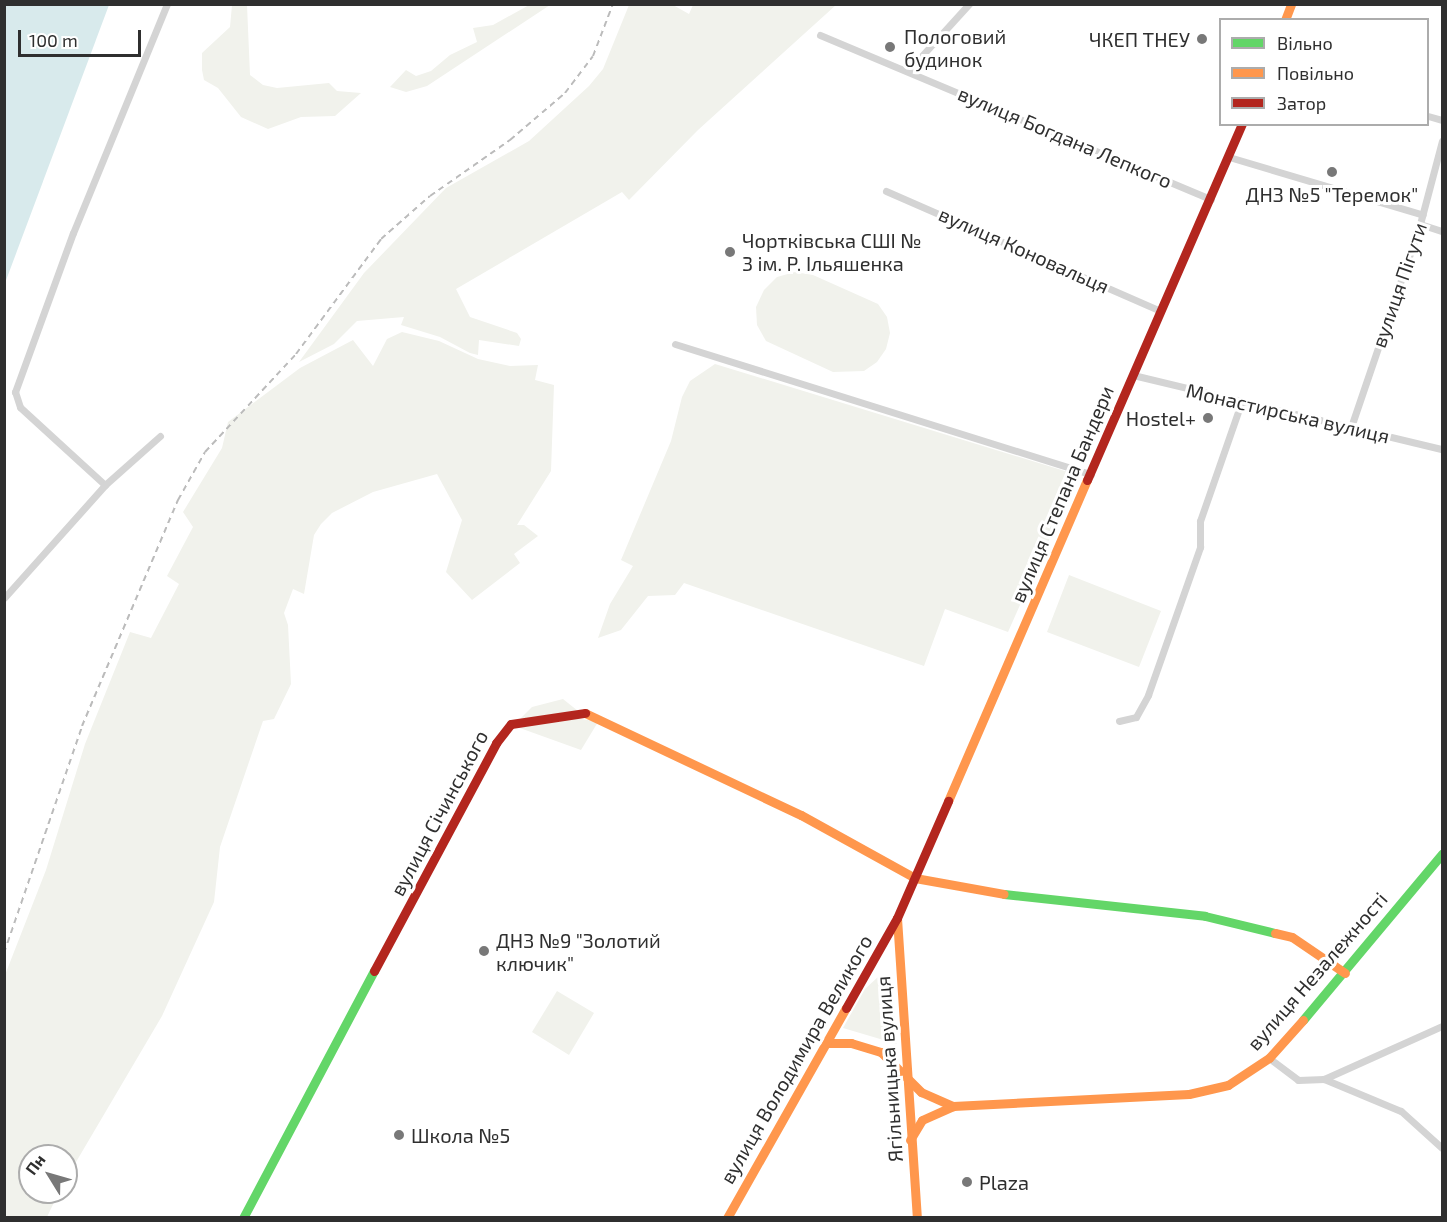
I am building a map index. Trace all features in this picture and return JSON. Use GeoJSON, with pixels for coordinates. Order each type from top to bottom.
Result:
{"type":"FeatureCollection","features":[{"type":"Feature","properties":{"kind":"street"},"geometry":{"type":"LineString","coordinates":[[105,485],[20,407],[15,392],[73,233],[167,4]]}},
{"type":"Feature","properties":{"kind":"street"},"geometry":{"type":"LineString","coordinates":[[908,71],[969,4]]}},
{"type":"Feature","properties":{"kind":"street","name":"вулиця Богдана Лепкого"},"geometry":{"type":"LineString","coordinates":[[820,35],[1211,199]]}},
{"type":"Feature","properties":{"kind":"street","name":"вулиця Степана Бандери"},"geometry":{"type":"LineString","coordinates":[[897,918],[1241,126]]}},
{"type":"Feature","properties":{"kind":"street","name":"вулиця Пігути"},"geometry":{"type":"LineString","coordinates":[[1351,427],[1423,215],[1443,141]]}},
{"type":"Feature","properties":{"kind":"street"},"geometry":{"type":"LineString","coordinates":[[1229,157],[1423,215]]}},
{"type":"Feature","properties":{"kind":"street","name":"вулиця Коновальця"},"geometry":{"type":"LineString","coordinates":[[886,191],[1161,311]]}},
{"type":"Feature","properties":{"kind":"street"},"geometry":{"type":"LineString","coordinates":[[1420,224],[1443,231]]}},
{"type":"Feature","properties":{"kind":"street"},"geometry":{"type":"LineString","coordinates":[[675,344],[698,348],[891,414],[1091,474]]}},
{"type":"Feature","properties":{"kind":"street","name":"Монастирська вулиця"},"geometry":{"type":"LineString","coordinates":[[1133,375],[1241,403],[1443,449]]}},
{"type":"Feature","properties":{"kind":"street"},"geometry":{"type":"LineString","coordinates":[[1119,721],[1136,717],[1148,695],[1200,547],[1200,521],[1241,403]]}},
{"type":"Feature","properties":{"kind":"street"},"geometry":{"type":"LineString","coordinates":[[4,597],[105,485],[160,436]]}},
{"type":"Feature","properties":{"kind":"street","name":"вулиця Січинського"},"geometry":{"type":"LineString","coordinates":[[243,1218],[496,743],[511,724],[585,713],[593,715],[801,815],[915,878]]}},
{"type":"Feature","properties":{"kind":"street","name":"вулиця Незалежності"},"geometry":{"type":"LineString","coordinates":[[910,1140],[922,1120],[953,1106],[1027,1104],[1093,1096],[1189,1094],[1228,1085],[1269,1058],[1345,973],[1443,854]]}},
{"type":"Feature","properties":{"kind":"street"},"geometry":{"type":"LineString","coordinates":[[915,878],[1037,900],[1205,916],[1292,937],[1345,973]]}},
{"type":"Feature","properties":{"kind":"street","name":"вулиця Володимира Великого"},"geometry":{"type":"LineString","coordinates":[[727,1218],[897,918]]}},
{"type":"Feature","properties":{"kind":"street","name":"Ягільницька вулиця"},"geometry":{"type":"LineString","coordinates":[[897,918],[917,1218]]}},
{"type":"Feature","properties":{"kind":"street"},"geometry":{"type":"LineString","coordinates":[[1269,1058],[1298,1080],[1324,1079],[1443,1026]]}},
{"type":"Feature","properties":{"kind":"street","name":"вулиця Незалежності"},"geometry":{"type":"LineString","coordinates":[[827,1043],[851,1043],[876,1050],[923,1093],[953,1106]]}},
{"type":"Feature","properties":{"kind":"street"},"geometry":{"type":"LineString","coordinates":[[1324,1079],[1401,1111],[1443,1148]]}},
{"type":"Feature","properties":{"kind":"shaded area"},"geometry":{"type":"Polygon","coordinates":[[[531,4],[550,5],[427,86],[406,92],[390,87],[406,70],[416,76],[431,71],[450,55],[477,42],[473,28],[493,25],[531,4]]]}},
{"type":"Feature","properties":{"kind":"shaded area"},"geometry":{"type":"Polygon","coordinates":[[[4,5],[109,5],[5,283],[4,5]]]}},
{"type":"Feature","properties":{"kind":"shaded area"},"geometry":{"type":"Polygon","coordinates":[[[232,5],[247,5],[250,75],[263,85],[277,88],[329,83],[337,91],[361,93],[335,116],[301,117],[268,129],[241,117],[218,88],[204,80],[202,70],[202,53],[230,27],[232,5]]]}},
{"type":"Feature","properties":{"kind":"shaded area"},"geometry":{"type":"Polygon","coordinates":[[[629,5],[673,5],[689,14],[693,5],[836,5],[698,130],[629,200],[622,192],[456,289],[470,317],[517,333],[521,339],[519,346],[479,340],[478,355],[470,353],[440,337],[401,325],[404,317],[357,321],[334,344],[299,362],[364,273],[446,188],[529,141],[589,86],[603,69],[629,5]]]}},
{"type":"Feature","properties":{"kind":"shaded area"},"geometry":{"type":"Polygon","coordinates":[[[795,272],[813,275],[878,304],[887,317],[890,333],[886,349],[877,362],[864,371],[833,372],[766,341],[757,325],[756,307],[764,290],[777,277],[795,272]]]}},
{"type":"Feature","properties":{"kind":"shaded area"},"geometry":{"type":"Polygon","coordinates":[[[402,332],[439,341],[478,359],[510,366],[538,365],[535,380],[554,385],[551,471],[517,525],[524,525],[538,536],[514,554],[520,563],[472,600],[446,572],[462,520],[437,474],[373,492],[332,513],[321,524],[314,535],[304,594],[293,589],[284,613],[288,625],[291,684],[274,719],[263,721],[220,847],[214,902],[162,1016],[78,1159],[78,1144],[18,1144],[18,1204],[53,1204],[47,1217],[5,1217],[5,975],[46,870],[85,744],[130,632],[151,638],[179,584],[167,576],[193,527],[183,512],[222,448],[228,422],[300,368],[353,340],[373,366],[387,339],[402,332]]]}},
{"type":"Feature","properties":{"kind":"shaded area"},"geometry":{"type":"Polygon","coordinates":[[[715,364],[1078,475],[1008,632],[945,609],[924,666],[684,583],[675,595],[648,596],[621,630],[598,638],[610,604],[633,566],[621,560],[671,441],[682,397],[690,381],[715,364]]]}},
{"type":"Feature","properties":{"kind":"shaded area"},"geometry":{"type":"Polygon","coordinates":[[[1069,575],[1161,611],[1139,667],[1047,632],[1069,575]]]}},
{"type":"Feature","properties":{"kind":"shaded area"},"geometry":{"type":"Polygon","coordinates":[[[563,699],[578,711],[520,719],[532,707],[563,699]]]}},
{"type":"Feature","properties":{"kind":"shaded area"},"geometry":{"type":"Polygon","coordinates":[[[571,717],[598,722],[581,750],[517,727],[571,717]]]}},
{"type":"Feature","properties":{"kind":"shaded area"},"geometry":{"type":"Polygon","coordinates":[[[879,976],[892,986],[897,1044],[843,1028],[865,989],[879,976]]]}},
{"type":"Feature","properties":{"kind":"shaded area"},"geometry":{"type":"Polygon","coordinates":[[[557,991],[594,1013],[569,1055],[532,1032],[557,991]]]}},
{"type":"Feature","properties":{"kind":"railway"},"geometry":{"type":"LineString","coordinates":[[4,953],[82,726],[178,500],[205,452],[296,354],[381,239],[430,196],[510,140],[565,93],[593,56],[613,4]]}},
{"type":"Feature","properties":{"kind":"traffic: fast"},"geometry":{"type":"LineString","coordinates":[[1303,1020],[1442,854]]}},
{"type":"Feature","properties":{"kind":"traffic: fast"},"geometry":{"type":"LineString","coordinates":[[1004,894],[1205,916],[1275,933]]}},
{"type":"Feature","properties":{"kind":"traffic: fast"},"geometry":{"type":"LineString","coordinates":[[243,1218],[374,971]]}},
{"type":"Feature","properties":{"kind":"traffic: slow"},"geometry":{"type":"LineString","coordinates":[[1286,18],[1291,4]]}},
{"type":"Feature","properties":{"kind":"traffic: slow"},"geometry":{"type":"LineString","coordinates":[[948,801],[1087,480]]}},
{"type":"Feature","properties":{"kind":"traffic: slow"},"geometry":{"type":"LineString","coordinates":[[585,713],[801,815],[915,878],[1004,894]]}},
{"type":"Feature","properties":{"kind":"traffic: slow"},"geometry":{"type":"LineString","coordinates":[[897,918],[917,1218]]}},
{"type":"Feature","properties":{"kind":"traffic: slow"},"geometry":{"type":"LineString","coordinates":[[1275,933],[1292,937],[1345,973]]}},
{"type":"Feature","properties":{"kind":"traffic: slow"},"geometry":{"type":"LineString","coordinates":[[727,1218],[846,1008]]}},
{"type":"Feature","properties":{"kind":"traffic: slow"},"geometry":{"type":"LineString","coordinates":[[910,1140],[922,1120],[953,1106],[1189,1094],[1228,1085],[1269,1058],[1303,1020]]}},
{"type":"Feature","properties":{"kind":"traffic: slow"},"geometry":{"type":"LineString","coordinates":[[827,1043],[851,1043],[881,1052],[921,1092],[953,1106]]}},
{"type":"Feature","properties":{"kind":"traffic: jam"},"geometry":{"type":"LineString","coordinates":[[1087,480],[1241,126]]}},
{"type":"Feature","properties":{"kind":"traffic: jam"},"geometry":{"type":"LineString","coordinates":[[374,971],[496,743],[511,724],[585,713]]}},
{"type":"Feature","properties":{"kind":"traffic: jam"},"geometry":{"type":"LineString","coordinates":[[846,1008],[897,918],[948,801]]}},
{"type":"Feature","properties":{"kind":"place","name":"ЧКЕП ТНЕУ"},"geometry":{"type":"Point","coordinates":[1202,39]}},
{"type":"Feature","properties":{"kind":"place","name":"Пологовий будинок"},"geometry":{"type":"Point","coordinates":[890,47]}},
{"type":"Feature","properties":{"kind":"place","name":"ДНЗ №5 \"Теремок\""},"geometry":{"type":"Point","coordinates":[1332,172]}},
{"type":"Feature","properties":{"kind":"place","name":"Чортківська СШІ № 3 ім. Р. Ільяшенка"},"geometry":{"type":"Point","coordinates":[730,252]}},
{"type":"Feature","properties":{"kind":"place","name":"Hostel+"},"geometry":{"type":"Point","coordinates":[1208,418]}},
{"type":"Feature","properties":{"kind":"place","name":"ДНЗ №9 \"Золотий ключик\""},"geometry":{"type":"Point","coordinates":[484,951]}},
{"type":"Feature","properties":{"kind":"place","name":"Школа №5"},"geometry":{"type":"Point","coordinates":[399,1135]}},
{"type":"Feature","properties":{"kind":"place","name":"Plaza"},"geometry":{"type":"Point","coordinates":[967,1182]}}]}
